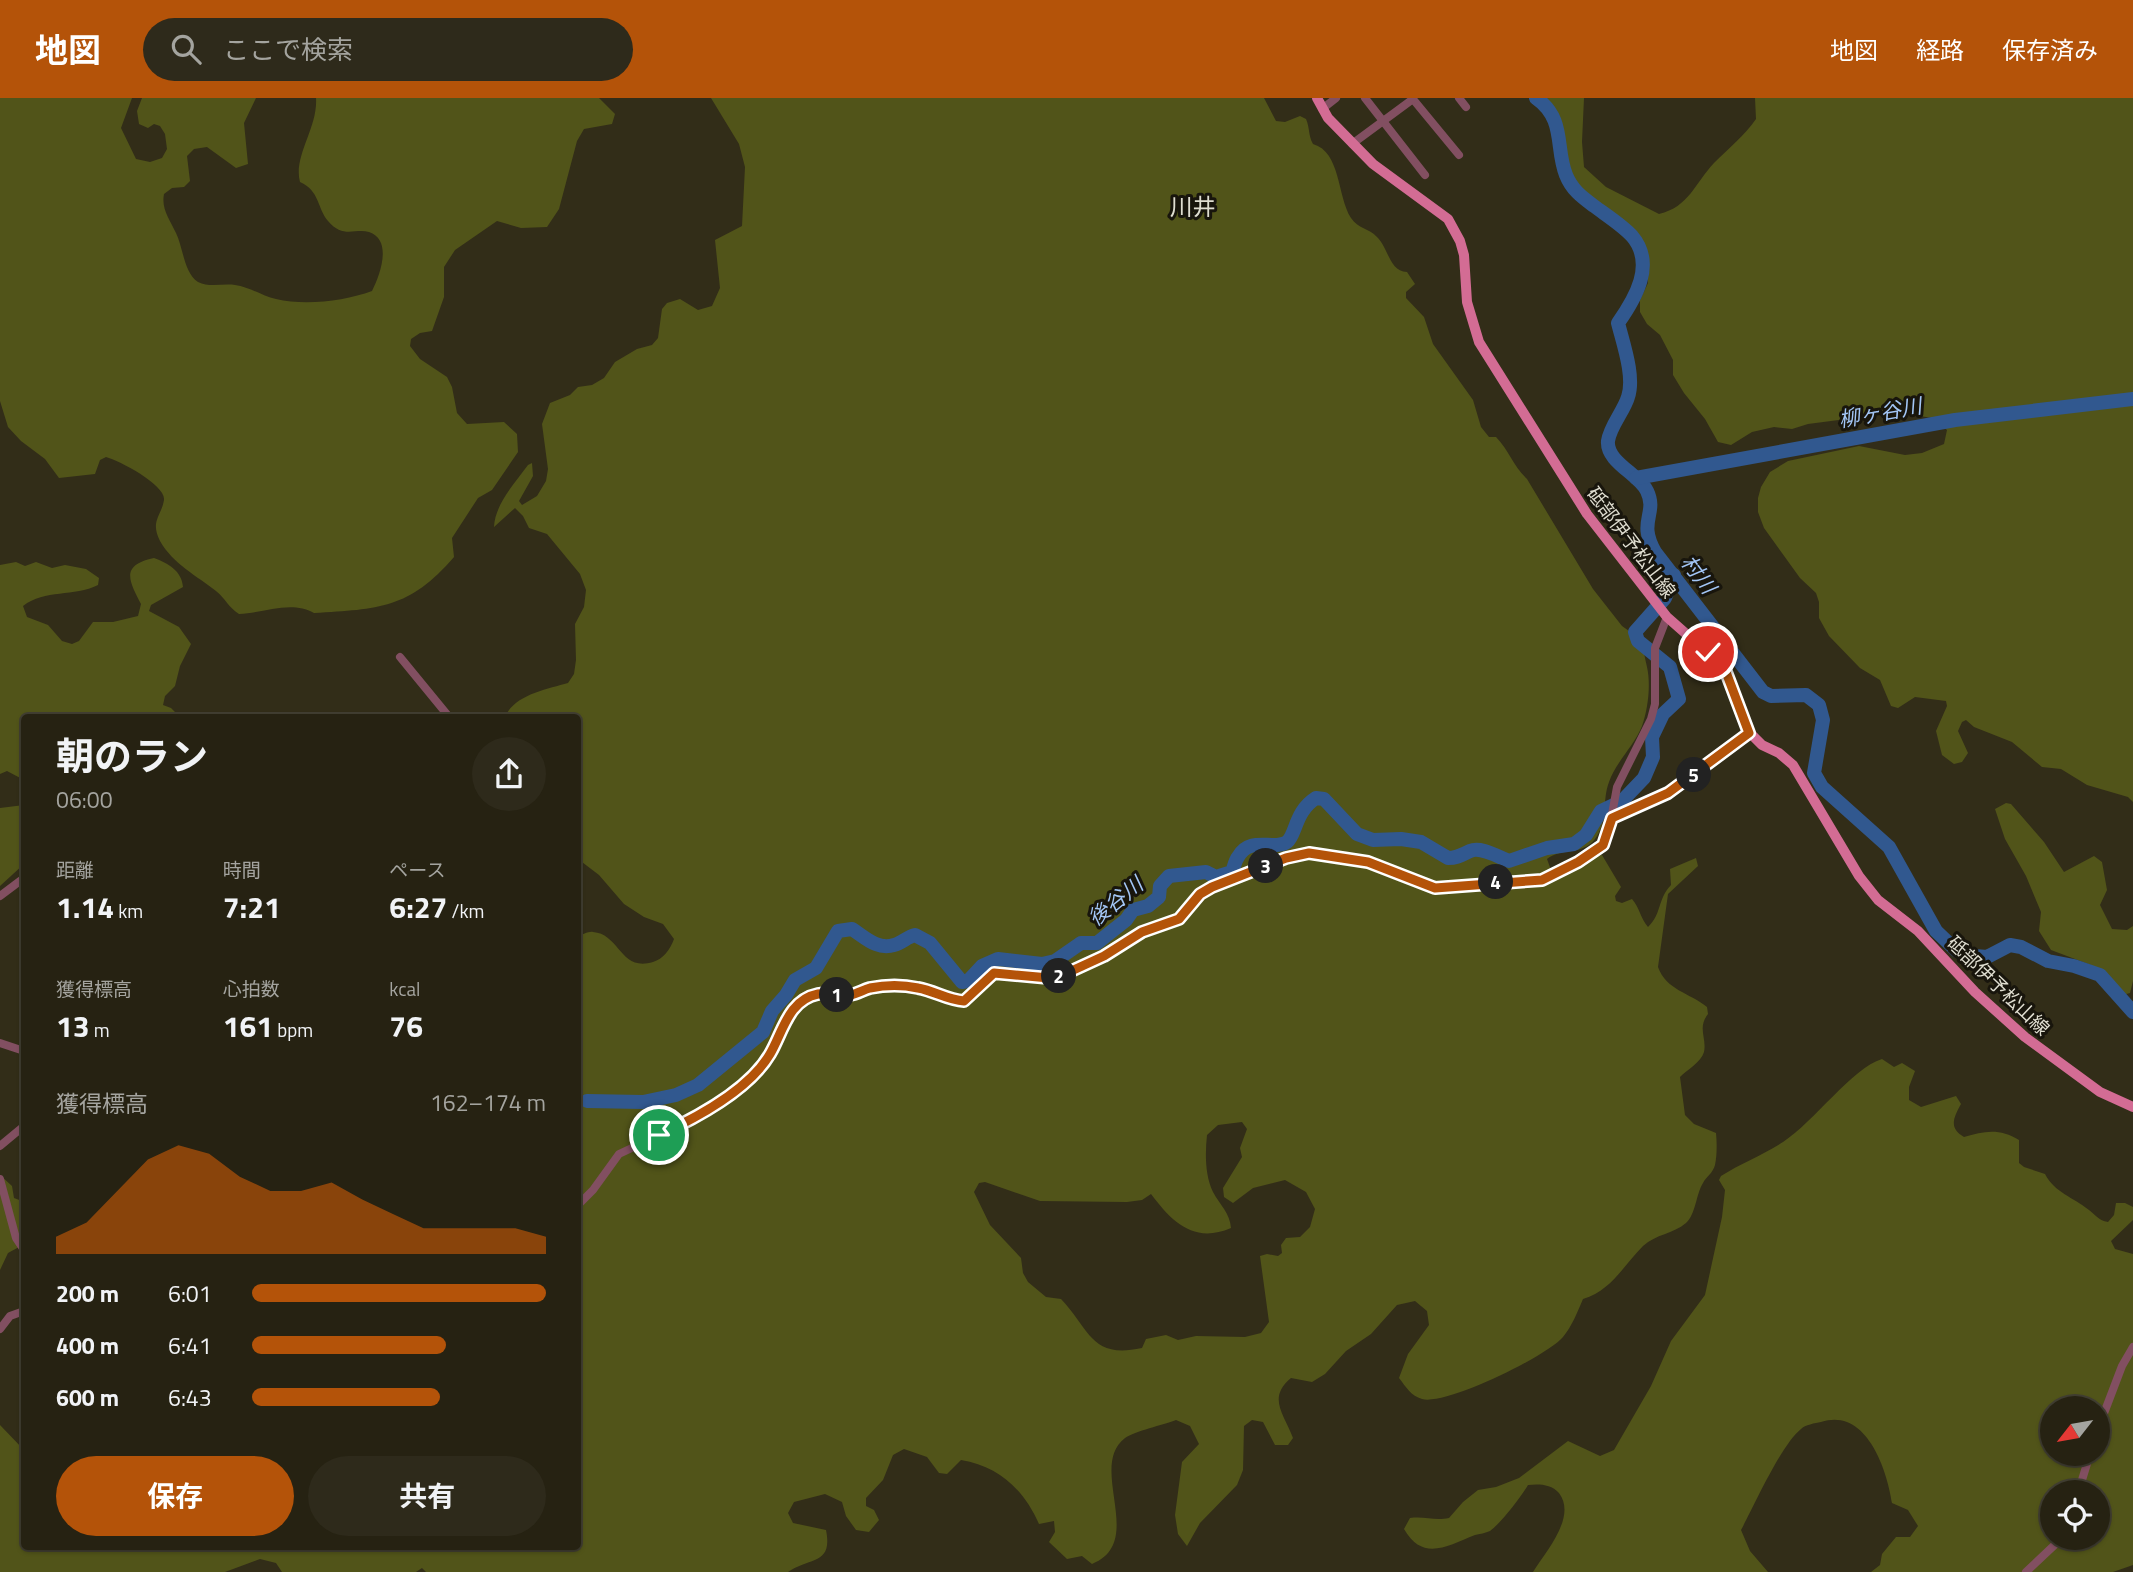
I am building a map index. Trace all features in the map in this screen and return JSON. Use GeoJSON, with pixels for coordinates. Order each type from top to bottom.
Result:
{"type":"FeatureCollection","features":[{"type":"Feature","properties":{"kind":"main road","name":"砥部伊予松山線"},"geometry":{"type":"LineString","coordinates":[[1317,98],[1322,109],[1373,164],[1448,219],[1464,255],[1467,302],[1479,342],[1587,514],[1667,617],[1726,672],[1749,733],[1793,765],[1859,876],[1878,900],[1918,931],[1975,992],[2025,1037],[2100,1092],[2133,1107]]}},
{"type":"Feature","properties":{"kind":"street"},"geometry":{"type":"LineString","coordinates":[[1322,109],[1336,98]]}},
{"type":"Feature","properties":{"kind":"street"},"geometry":{"type":"LineString","coordinates":[[1365,98],[1425,175]]}},
{"type":"Feature","properties":{"kind":"street"},"geometry":{"type":"LineString","coordinates":[[1352,144],[1413,98],[1459,155]]}},
{"type":"Feature","properties":{"kind":"street"},"geometry":{"type":"LineString","coordinates":[[1459,98],[1466,107]]}},
{"type":"Feature","properties":{"kind":"street"},"geometry":{"type":"LineString","coordinates":[[581,1202],[619,1154],[702,1115],[742,1084],[766,1059],[786,1018],[811,996],[848,995],[873,988],[908,986],[926,990],[947,1000],[964,1001],[994,973],[1012,972],[1038,978],[1058,976],[1104,956],[1142,932],[1179,919],[1200,894],[1212,887],[1299,854],[1336,856],[1368,862],[1435,888],[1542,880],[1578,862],[1603,845],[1612,818],[1617,787],[1645,732],[1655,704],[1655,648],[1667,617]]}},
{"type":"Feature","properties":{"kind":"street"},"geometry":{"type":"LineString","coordinates":[[400,657],[447,714]]}},
{"type":"Feature","properties":{"kind":"street"},"geometry":{"type":"LineString","coordinates":[[1612,818],[1668,793],[1749,733]]}},
{"type":"Feature","properties":{"kind":"street"},"geometry":{"type":"LineString","coordinates":[[0,896],[21,880]]}},
{"type":"Feature","properties":{"kind":"street"},"geometry":{"type":"LineString","coordinates":[[0,1043],[21,1050]]}},
{"type":"Feature","properties":{"kind":"street"},"geometry":{"type":"LineString","coordinates":[[0,1146],[21,1128]]}},
{"type":"Feature","properties":{"kind":"street"},"geometry":{"type":"LineString","coordinates":[[0,1179],[16,1238],[21,1246]]}},
{"type":"Feature","properties":{"kind":"street"},"geometry":{"type":"LineString","coordinates":[[0,1329],[10,1316],[21,1312]]}},
{"type":"Feature","properties":{"kind":"street"},"geometry":{"type":"LineString","coordinates":[[2110,1398],[2122,1366],[2133,1347]]}},
{"type":"Feature","properties":{"kind":"street"},"geometry":{"type":"LineString","coordinates":[[2026,1572],[2049,1550]]}},
{"type":"Feature","properties":{"kind":"shaded area"},"geometry":{"type":"Polygon","coordinates":[[[0,98],[132,98],[121,128],[136,159],[150,162],[162,158],[167,149],[165,134],[160,126],[154,124],[148,128],[139,124],[137,111],[142,98],[256,98],[244,123],[248,164],[236,168],[207,147],[194,149],[187,156],[190,181],[184,187],[172,188],[164,194],[164,205],[190,273],[198,282],[207,285],[240,286],[271,298],[299,302],[337,300],[372,291],[383,250],[381,242],[369,232],[344,231],[333,226],[324,216],[311,190],[300,182],[300,162],[316,109],[316,98],[599,98],[615,114],[612,124],[584,129],[577,141],[559,209],[547,227],[521,228],[497,221],[455,250],[444,267],[444,297],[432,331],[420,333],[411,339],[410,346],[420,359],[447,377],[452,387],[457,413],[467,424],[504,422],[517,434],[518,452],[492,490],[478,498],[452,538],[454,557],[438,574],[407,597],[375,607],[314,613],[287,607],[239,614],[165,549],[156,529],[163,506],[163,494],[150,481],[131,468],[106,457],[100,460],[95,474],[59,478],[45,459],[8,427],[0,401],[0,98]]]}},
{"type":"Feature","properties":{"kind":"shaded area"},"geometry":{"type":"Polygon","coordinates":[[[711,98],[1264,98],[1276,121],[1285,122],[1300,116],[1306,119],[1313,144],[1329,156],[1334,165],[1351,218],[1377,237],[1396,268],[1407,272],[1415,284],[1406,292],[1406,298],[1424,317],[1433,344],[1473,400],[1481,427],[1489,437],[1496,437],[1527,479],[1593,589],[1622,626],[1643,641],[1649,681],[1646,712],[1639,733],[1609,782],[1599,832],[1584,848],[1559,853],[1547,859],[1551,870],[1560,877],[1602,855],[1621,887],[1615,896],[1616,901],[1622,903],[1632,899],[1648,927],[1656,917],[1663,896],[1671,885],[1670,869],[1696,858],[1698,866],[1668,894],[1658,967],[1673,986],[1707,1007],[1708,1014],[1703,1024],[1704,1052],[1680,1077],[1685,1115],[1694,1124],[1716,1133],[1715,1165],[1704,1181],[1692,1214],[1681,1227],[1648,1242],[1609,1284],[1583,1299],[1569,1328],[1553,1345],[1496,1378],[1452,1395],[1434,1399],[1418,1398],[1399,1378],[1408,1354],[1429,1325],[1427,1311],[1415,1301],[1397,1305],[1371,1334],[1346,1351],[1325,1374],[1312,1382],[1291,1378],[1284,1385],[1279,1399],[1282,1414],[1293,1438],[1288,1445],[1275,1445],[1263,1422],[1252,1420],[1244,1426],[1243,1470],[1237,1485],[1200,1523],[1187,1546],[1178,1534],[1175,1515],[1182,1462],[1199,1444],[1190,1426],[1176,1420],[1130,1435],[1115,1451],[1112,1485],[1117,1522],[1115,1539],[1108,1553],[1092,1564],[1082,1556],[1067,1559],[1049,1542],[1055,1532],[1054,1521],[1039,1524],[1018,1490],[998,1474],[975,1463],[961,1460],[947,1474],[939,1473],[927,1457],[904,1449],[893,1455],[883,1480],[866,1498],[866,1506],[874,1510],[879,1520],[869,1532],[856,1530],[846,1516],[842,1502],[825,1494],[794,1502],[788,1513],[793,1523],[826,1530],[827,1541],[823,1555],[788,1572],[426,1572],[422,1568],[416,1572],[282,1572],[276,1563],[260,1559],[225,1572],[0,1572],[0,1425],[21,1447],[21,1550],[581,1550],[581,935],[591,932],[602,934],[627,957],[642,964],[660,959],[674,939],[663,924],[644,917],[624,904],[599,875],[581,861],[581,714],[506,714],[523,698],[568,683],[574,674],[575,624],[584,607],[586,590],[580,574],[547,534],[529,528],[515,508],[494,527],[495,518],[502,502],[528,465],[532,463],[533,476],[519,501],[522,505],[537,496],[546,481],[548,469],[542,424],[550,403],[570,395],[578,387],[592,385],[604,378],[615,362],[637,349],[652,345],[658,338],[662,309],[667,303],[680,299],[698,310],[712,306],[720,288],[715,240],[742,226],[745,167],[739,144],[711,98]],[[1242,1122],[1218,1125],[1207,1135],[1208,1179],[1229,1218],[1231,1228],[1218,1232],[1195,1232],[1185,1228],[1167,1213],[1151,1194],[1142,1200],[1127,1202],[1040,1201],[985,1182],[979,1183],[974,1192],[990,1225],[1021,1258],[1023,1273],[1028,1282],[1046,1297],[1061,1299],[1086,1331],[1102,1346],[1125,1350],[1142,1348],[1146,1339],[1166,1335],[1178,1340],[1196,1336],[1245,1337],[1261,1333],[1269,1322],[1260,1256],[1278,1256],[1282,1253],[1281,1245],[1286,1238],[1300,1237],[1310,1227],[1315,1209],[1306,1192],[1285,1180],[1253,1188],[1233,1203],[1224,1197],[1223,1188],[1242,1157],[1240,1148],[1247,1129],[1242,1122]]]}},
{"type":"Feature","properties":{"kind":"shaded area"},"geometry":{"type":"Polygon","coordinates":[[[1543,98],[1584,98],[1584,167],[1606,187],[1659,214],[1685,200],[1714,163],[1756,119],[1755,98],[2133,98],[2133,802],[2128,797],[2087,785],[2061,769],[2042,767],[2012,742],[1974,727],[1966,720],[1958,731],[1968,753],[1962,762],[1954,764],[1942,755],[1936,731],[1947,706],[1946,701],[1915,697],[1898,708],[1891,706],[1880,680],[1860,668],[1829,636],[1819,618],[1816,593],[1800,578],[1764,528],[1758,512],[1761,487],[1770,472],[1788,461],[1859,446],[1905,455],[1922,453],[1944,444],[1947,430],[1932,418],[1914,415],[1899,400],[1877,415],[1808,424],[1792,429],[1774,427],[1752,432],[1731,445],[1718,442],[1673,375],[1673,360],[1660,335],[1647,324],[1640,312],[1640,300],[1648,283],[1645,250],[1637,233],[1578,188],[1568,169],[1564,135],[1543,98]]]}},
{"type":"Feature","properties":{"kind":"shaded area"},"geometry":{"type":"Polygon","coordinates":[[[154,558],[164,562],[173,568],[182,581],[183,587],[151,605],[149,611],[179,627],[191,644],[180,666],[175,686],[165,696],[163,705],[177,714],[21,714],[21,778],[7,771],[0,774],[0,565],[16,562],[25,566],[36,562],[52,568],[65,565],[86,569],[99,578],[98,585],[89,589],[41,597],[23,606],[27,617],[48,625],[62,641],[72,644],[79,641],[93,622],[113,622],[138,616],[141,604],[130,575],[136,565],[154,558]]]}},
{"type":"Feature","properties":{"kind":"shaded area"},"geometry":{"type":"Polygon","coordinates":[[[2006,803],[2011,804],[2044,842],[2064,872],[2094,856],[2102,862],[2107,890],[2100,905],[2112,929],[2127,930],[2133,926],[2133,981],[2130,993],[2112,998],[2091,965],[2051,950],[2039,931],[2041,912],[2026,876],[2005,839],[1995,809],[2006,803]]]}},
{"type":"Feature","properties":{"kind":"shaded area"},"geometry":{"type":"Polygon","coordinates":[[[21,805],[21,867],[0,886],[0,808],[21,805]]]}},
{"type":"Feature","properties":{"kind":"shaded area"},"geometry":{"type":"Polygon","coordinates":[[[1882,1059],[1894,1067],[1902,1063],[1915,1071],[1909,1087],[1909,1100],[1921,1107],[1956,1096],[1961,1104],[1954,1126],[1959,1134],[1964,1137],[1999,1132],[2019,1140],[2019,1163],[2045,1174],[2059,1190],[2102,1220],[2108,1222],[2114,1215],[2116,1203],[2133,1207],[2133,1220],[2111,1241],[2115,1249],[2133,1254],[2133,1565],[2113,1572],[1871,1572],[1880,1565],[1882,1554],[1896,1537],[1910,1537],[1918,1526],[1908,1510],[1892,1503],[1885,1474],[1872,1444],[1862,1432],[1837,1420],[1808,1425],[1793,1437],[1741,1530],[1750,1551],[1768,1572],[1533,1572],[1558,1534],[1564,1513],[1564,1502],[1559,1493],[1549,1486],[1541,1485],[1528,1485],[1505,1516],[1488,1532],[1436,1548],[1427,1548],[1411,1539],[1404,1529],[1410,1518],[1449,1518],[1478,1490],[1496,1487],[1519,1478],[1568,1441],[1600,1456],[1614,1450],[1651,1386],[1671,1341],[1705,1295],[1722,1217],[1725,1190],[1719,1180],[1721,1176],[1795,1133],[1858,1073],[1882,1059]]]}},
{"type":"Feature","properties":{"kind":"shaded area"},"geometry":{"type":"Polygon","coordinates":[[[0,1175],[12,1186],[14,1198],[21,1201],[21,1249],[19,1247],[8,1253],[0,1270],[0,1175]]]}},
{"type":"Feature","properties":{"kind":"waterway","name":"村川"},"geometry":{"type":"LineString","coordinates":[[1536,98],[1552,115],[1556,124],[1563,165],[1571,185],[1632,236],[1642,258],[1643,270],[1636,292],[1618,323],[1628,360],[1630,389],[1608,441],[1617,462],[1647,491],[1650,499],[1648,533],[1655,552],[1763,692],[1771,696],[1806,695],[1819,705],[1823,720],[1814,773],[1822,787],[1889,847],[1936,931],[1957,951],[1975,956],[1987,957],[2010,945],[2021,947],[2048,961],[2100,975],[2133,1012]]}},
{"type":"Feature","properties":{"kind":"waterway","name":"柳ヶ谷川"},"geometry":{"type":"LineString","coordinates":[[1636,478],[1955,420],[2133,399]]}},
{"type":"Feature","properties":{"kind":"waterway","name":"後谷川"},"geometry":{"type":"LineString","coordinates":[[587,1101],[643,1102],[676,1095],[698,1085],[763,1032],[772,1011],[795,980],[816,968],[838,931],[852,929],[882,946],[897,944],[915,935],[930,943],[962,982],[968,981],[982,966],[998,959],[1042,964],[1055,961],[1081,943],[1097,943],[1126,920],[1133,910],[1148,906],[1159,897],[1160,886],[1169,876],[1206,872],[1216,877],[1232,872],[1238,857],[1249,847],[1287,842],[1304,809],[1316,798],[1324,799],[1357,834],[1373,840],[1401,839],[1421,842],[1448,858],[1479,850],[1509,861],[1547,848],[1574,844],[1586,835],[1601,811],[1622,801],[1644,778],[1653,757],[1652,737],[1663,714],[1679,699],[1670,667],[1638,641],[1635,632],[1665,598],[1674,575]]}},
{"type":"Feature","properties":{"kind":"district","name":"川井"},"geometry":{"type":"Point","coordinates":[1193,206]}},
{"type":"Feature","properties":{"kind":"route"},"geometry":{"type":"LineString","coordinates":[[659,1135],[710,1110],[742,1084],[772,1052],[786,1018],[811,996],[858,994],[873,988],[908,986],[926,990],[947,1000],[964,1001],[978,991],[989,975],[994,973],[1012,972],[1038,978],[1058,976],[1104,956],[1142,932],[1179,919],[1200,894],[1212,887],[1299,854],[1336,856],[1368,862],[1388,867],[1435,888],[1486,882],[1542,880],[1552,876],[1603,845],[1612,818],[1668,793],[1749,733],[1726,672],[1708,652]]}}]}
